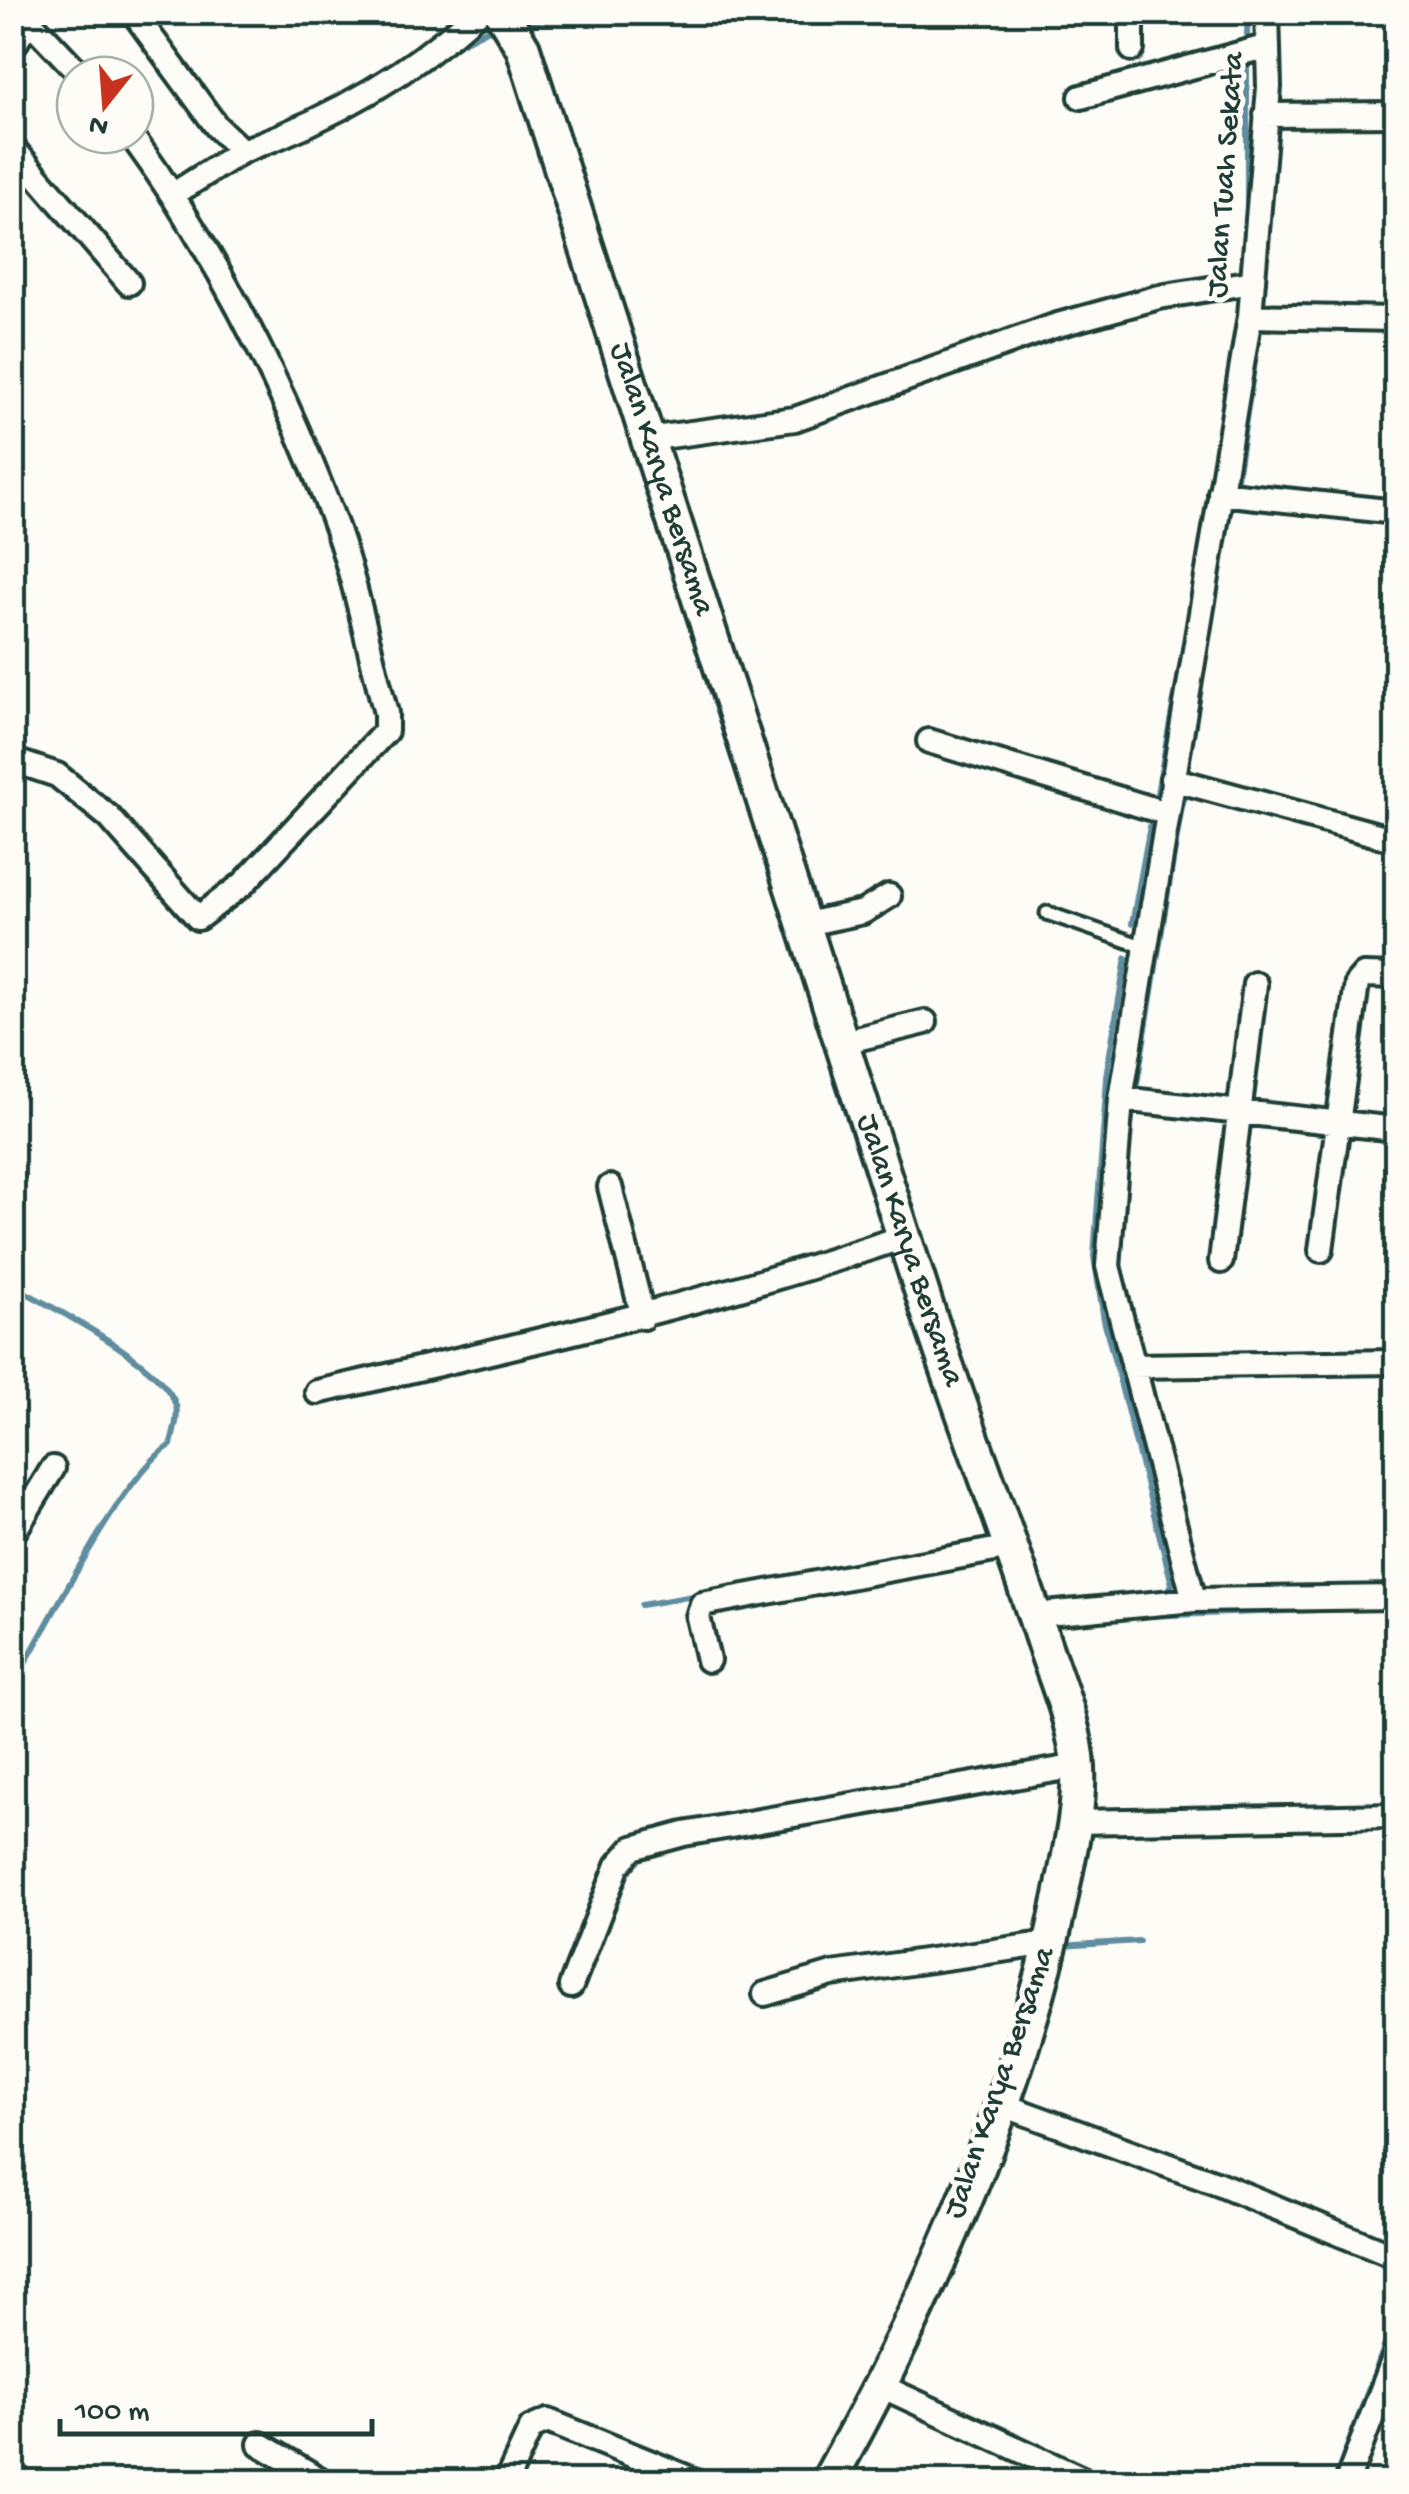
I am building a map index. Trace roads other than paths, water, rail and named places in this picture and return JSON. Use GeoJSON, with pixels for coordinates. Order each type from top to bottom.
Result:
{"type":"FeatureCollection","features":[{"type":"Feature","properties":{"kind":"street"},"geometry":{"type":"LineString","coordinates":[[133,12],[217,127],[242,151]]}},
{"type":"Feature","properties":{"kind":"street"},"geometry":{"type":"LineString","coordinates":[[172,195],[242,151],[347,104],[432,54],[478,12]]}},
{"type":"Feature","properties":{"kind":"street","name":"Jalan Karya Bersama"},"geometry":{"type":"LineString","coordinates":[[501,12],[523,48],[801,925],[1035,1616],[1078,1766],[1075,1822],[1052,1943],[1000,2104],[943,2249],[881,2386],[828,2482]]}},
{"type":"Feature","properties":{"kind":"street"},"geometry":{"type":"LineString","coordinates":[[1132,12],[1132,48]]}},
{"type":"Feature","properties":{"kind":"street","name":"Jalan Tuah Sekata"},"geometry":{"type":"LineString","coordinates":[[1267,12],[1266,115],[1250,316],[1396,319]]}},
{"type":"Feature","properties":{"kind":"street"},"geometry":{"type":"LineString","coordinates":[[22,23],[58,55]]}},
{"type":"Feature","properties":{"kind":"street"},"geometry":{"type":"LineString","coordinates":[[1081,98],[1268,46]]}},
{"type":"Feature","properties":{"kind":"street"},"geometry":{"type":"LineString","coordinates":[[1266,115],[1396,114]]}},
{"type":"Feature","properties":{"kind":"street"},"geometry":{"type":"LineString","coordinates":[[12,147],[129,283]]}},
{"type":"Feature","properties":{"kind":"street"},"geometry":{"type":"LineString","coordinates":[[12,760],[56,775],[109,817],[198,918],[243,884],[386,732],[386,712],[332,516],[263,357],[172,195],[145,155]]}},
{"type":"Feature","properties":{"kind":"street"},"geometry":{"type":"LineString","coordinates":[[647,439],[795,419],[1054,326],[1160,298],[1254,282]]}},
{"type":"Feature","properties":{"kind":"street"},"geometry":{"type":"LineString","coordinates":[[1194,1600],[1108,1266],[1121,1099],[1250,316]]}},
{"type":"Feature","properties":{"kind":"street"},"geometry":{"type":"LineString","coordinates":[[1220,493],[1396,512]]}},
{"type":"Feature","properties":{"kind":"street"},"geometry":{"type":"LineString","coordinates":[[929,741],[1166,814]]}},
{"type":"Feature","properties":{"kind":"street"},"geometry":{"type":"LineString","coordinates":[[1172,779],[1396,840]]}},
{"type":"Feature","properties":{"kind":"street"},"geometry":{"type":"LineString","coordinates":[[801,925],[863,912],[889,896]]}},
{"type":"Feature","properties":{"kind":"street"},"geometry":{"type":"LineString","coordinates":[[1322,1250],[1356,983],[1364,975],[1396,976]]}},
{"type":"Feature","properties":{"kind":"street"},"geometry":{"type":"LineString","coordinates":[[1221,1261],[1254,984]]}},
{"type":"Feature","properties":{"kind":"street"},"geometry":{"type":"LineString","coordinates":[[840,1042],[925,1022]]}},
{"type":"Feature","properties":{"kind":"street"},"geometry":{"type":"LineString","coordinates":[[1121,1099],[1396,1129]]}},
{"type":"Feature","properties":{"kind":"street"},"geometry":{"type":"LineString","coordinates":[[610,1187],[643,1317]]}},
{"type":"Feature","properties":{"kind":"street"},"geometry":{"type":"LineString","coordinates":[[316,1392],[643,1317],[744,1290],[904,1237]]}},
{"type":"Feature","properties":{"kind":"street"},"geometry":{"type":"LineString","coordinates":[[1133,1366],[1396,1362]]}},
{"type":"Feature","properties":{"kind":"street"},"geometry":{"type":"LineString","coordinates":[[12,1535],[52,1468]]}},
{"type":"Feature","properties":{"kind":"street"},"geometry":{"type":"LineString","coordinates":[[708,1660],[698,1617],[702,1604],[1011,1547]]}},
{"type":"Feature","properties":{"kind":"street"},"geometry":{"type":"LineString","coordinates":[[1035,1616],[1194,1600],[1396,1597]]}},
{"type":"Feature","properties":{"kind":"street"},"geometry":{"type":"LineString","coordinates":[[571,1986],[618,1865],[633,1848],[684,1834],[1078,1766]]}},
{"type":"Feature","properties":{"kind":"street"},"geometry":{"type":"LineString","coordinates":[[1075,1822],[1396,1816]]}},
{"type":"Feature","properties":{"kind":"street"},"geometry":{"type":"LineString","coordinates":[[766,1994],[832,1974],[1052,1943]]}},
{"type":"Feature","properties":{"kind":"street"},"geometry":{"type":"LineString","coordinates":[[1000,2104],[1216,2183],[1396,2256]]}},
{"type":"Feature","properties":{"kind":"street"},"geometry":{"type":"LineString","coordinates":[[1348,2482],[1396,2354]]}},
{"type":"Feature","properties":{"kind":"street"},"geometry":{"type":"LineString","coordinates":[[881,2386],[1089,2482]]}},
{"type":"Feature","properties":{"kind":"street"},"geometry":{"type":"LineString","coordinates":[[506,2482],[530,2428],[548,2421],[698,2482]]}},
{"type":"Feature","properties":{"kind":"street"},"geometry":{"type":"LineString","coordinates":[[260,2444],[324,2482]]}},
{"type":"Feature","properties":{"kind":"lane"},"geometry":{"type":"LineString","coordinates":[[1047,913],[1145,947]]}},
{"type":"Feature","properties":{"kind":"waterway"},"geometry":{"type":"LineString","coordinates":[[522,28],[565,12]]}},
{"type":"Feature","properties":{"kind":"waterway"},"geometry":{"type":"LineString","coordinates":[[1247,34],[1248,12]]}},
{"type":"Feature","properties":{"kind":"waterway"},"geometry":{"type":"LineString","coordinates":[[453,47],[491,28],[495,31]]}},
{"type":"Feature","properties":{"kind":"waterway"},"geometry":{"type":"LineString","coordinates":[[1247,60],[1247,222]]}},
{"type":"Feature","properties":{"kind":"waterway"},"geometry":{"type":"LineString","coordinates":[[576,268],[733,761]]}},
{"type":"Feature","properties":{"kind":"waterway"},"geometry":{"type":"LineString","coordinates":[[1263,299],[1265,270]]}},
{"type":"Feature","properties":{"kind":"waterway"},"geometry":{"type":"LineString","coordinates":[[1237,478],[1261,322]]}},
{"type":"Feature","properties":{"kind":"waterway"},"geometry":{"type":"LineString","coordinates":[[784,411],[815,400]]}},
{"type":"Feature","properties":{"kind":"waterway"},"geometry":{"type":"LineString","coordinates":[[1226,532],[1230,511]]}},
{"type":"Feature","properties":{"kind":"waterway"},"geometry":{"type":"LineString","coordinates":[[1157,793],[1183,652]]}},
{"type":"Feature","properties":{"kind":"waterway"},"geometry":{"type":"LineString","coordinates":[[1137,1084],[1183,799]]}},
{"type":"Feature","properties":{"kind":"waterway"},"geometry":{"type":"LineString","coordinates":[[1132,924],[1150,826]]}},
{"type":"Feature","properties":{"kind":"waterway"},"geometry":{"type":"LineString","coordinates":[[1126,958],[1108,1065],[1094,1256],[1104,1320],[1172,1584],[1167,1595]]}},
{"type":"Feature","properties":{"kind":"waterway"},"geometry":{"type":"LineString","coordinates":[[833,1073],[862,1161]]}},
{"type":"Feature","properties":{"kind":"waterway"},"geometry":{"type":"LineString","coordinates":[[1129,1140],[1132,1117]]}},
{"type":"Feature","properties":{"kind":"waterway"},"geometry":{"type":"LineString","coordinates":[[1120,1269],[1122,1237]]}},
{"type":"Feature","properties":{"kind":"waterway"},"geometry":{"type":"LineString","coordinates":[[12,1285],[104,1338],[151,1372],[167,1389],[177,1415],[171,1445],[151,1461],[108,1519],[12,1686]]}},
{"type":"Feature","properties":{"kind":"waterway"},"geometry":{"type":"LineString","coordinates":[[929,1366],[993,1547]]}},
{"type":"Feature","properties":{"kind":"waterway"},"geometry":{"type":"LineString","coordinates":[[641,1605],[699,1595]]}},
{"type":"Feature","properties":{"kind":"waterway"},"geometry":{"type":"LineString","coordinates":[[1143,1616],[1345,1609]]}},
{"type":"Feature","properties":{"kind":"waterway"},"geometry":{"type":"LineString","coordinates":[[1060,1946],[1139,1941]]}},
{"type":"Feature","properties":{"kind":"waterway"},"geometry":{"type":"LineString","coordinates":[[1334,2482],[1396,2315]]}}]}
